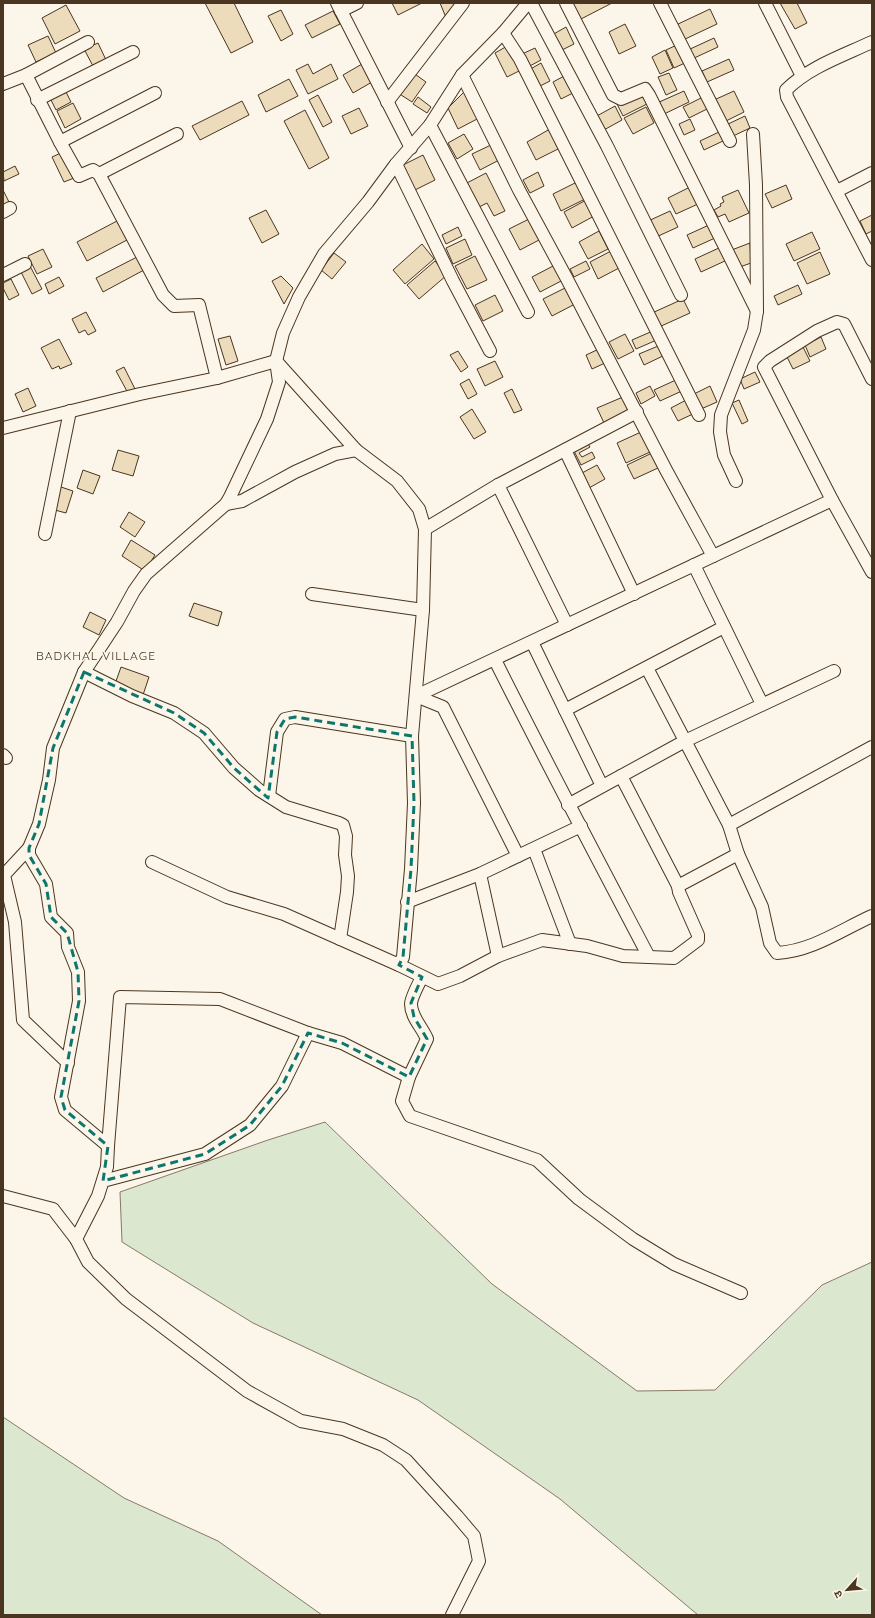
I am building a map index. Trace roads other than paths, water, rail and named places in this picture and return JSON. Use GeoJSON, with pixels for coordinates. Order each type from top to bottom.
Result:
{"type":"FeatureCollection","features":[{"type":"Feature","properties":{"kind":"street"},"geometry":{"type":"LineString","coordinates":[[357,3],[339,7],[411,148]]}},
{"type":"Feature","properties":{"kind":"street"},"geometry":{"type":"LineString","coordinates":[[387,102],[463,3]]}},
{"type":"Feature","properties":{"kind":"street"},"geometry":{"type":"LineString","coordinates":[[68,1063],[23,1020],[15,922],[3,875],[29,848],[39,824],[49,780],[53,748],[84,672],[146,574],[226,504],[267,419],[279,382],[276,361],[283,333],[299,297],[324,254],[368,202],[396,164],[430,125],[462,76],[530,3],[607,146],[681,295]]}},
{"type":"Feature","properties":{"kind":"street"},"geometry":{"type":"LineString","coordinates":[[566,3],[613,95],[621,98],[645,89],[650,95],[757,311]]}},
{"type":"Feature","properties":{"kind":"street"},"geometry":{"type":"LineString","coordinates":[[660,3],[730,141]]}},
{"type":"Feature","properties":{"kind":"street"},"geometry":{"type":"LineString","coordinates":[[765,3],[802,76]]}},
{"type":"Feature","properties":{"kind":"street"},"geometry":{"type":"LineString","coordinates":[[503,33],[520,59],[699,415]]}},
{"type":"Feature","properties":{"kind":"street"},"geometry":{"type":"LineString","coordinates":[[3,84],[26,75],[88,42]]}},
{"type":"Feature","properties":{"kind":"street"},"geometry":{"type":"LineString","coordinates":[[872,42],[817,67],[802,76],[786,90],[787,97],[872,260]]}},
{"type":"Feature","properties":{"kind":"street"},"geometry":{"type":"LineString","coordinates":[[37,100],[133,52]]}},
{"type":"Feature","properties":{"kind":"street"},"geometry":{"type":"LineString","coordinates":[[26,75],[37,100],[79,176],[93,170],[99,174],[163,295],[174,306],[199,305],[217,378]]}},
{"type":"Feature","properties":{"kind":"street"},"geometry":{"type":"LineString","coordinates":[[462,76],[519,190],[637,412],[666,470],[713,556]]}},
{"type":"Feature","properties":{"kind":"street"},"geometry":{"type":"LineString","coordinates":[[60,142],[155,93]]}},
{"type":"Feature","properties":{"kind":"street"},"geometry":{"type":"LineString","coordinates":[[430,125],[528,312]]}},
{"type":"Feature","properties":{"kind":"street"},"geometry":{"type":"LineString","coordinates":[[99,174],[177,134]]}},
{"type":"Feature","properties":{"kind":"street"},"geometry":{"type":"LineString","coordinates":[[736,481],[724,455],[720,432],[722,415],[754,330],[757,311],[756,185],[753,134]]}},
{"type":"Feature","properties":{"kind":"street"},"geometry":{"type":"LineString","coordinates":[[396,164],[453,281],[490,351]]}},
{"type":"Feature","properties":{"kind":"street"},"geometry":{"type":"LineString","coordinates":[[837,191],[872,173]]}},
{"type":"Feature","properties":{"kind":"street"},"geometry":{"type":"LineString","coordinates":[[3,275],[25,264]]}},
{"type":"Feature","properties":{"kind":"street"},"geometry":{"type":"LineString","coordinates":[[872,379],[844,324],[837,322],[827,325],[810,335],[770,361],[764,367],[832,500],[872,572]]}},
{"type":"Feature","properties":{"kind":"street"},"geometry":{"type":"LineString","coordinates":[[3,428],[217,378],[276,361]]}},
{"type":"Feature","properties":{"kind":"street"},"geometry":{"type":"LineString","coordinates":[[276,361],[356,450],[397,481],[419,509],[425,529],[423,610],[412,736],[414,804],[403,957],[399,965]]}},
{"type":"Feature","properties":{"kind":"street"},"geometry":{"type":"LineString","coordinates":[[45,534],[70,412]]}},
{"type":"Feature","properties":{"kind":"street"},"geometry":{"type":"LineString","coordinates":[[425,529],[498,485],[637,412]]}},
{"type":"Feature","properties":{"kind":"street"},"geometry":{"type":"LineString","coordinates":[[226,504],[242,501],[294,472],[335,454],[356,450]]}},
{"type":"Feature","properties":{"kind":"street"},"geometry":{"type":"LineString","coordinates":[[566,450],[634,594]]}},
{"type":"Feature","properties":{"kind":"street"},"geometry":{"type":"LineString","coordinates":[[498,485],[567,626]]}},
{"type":"Feature","properties":{"kind":"street"},"geometry":{"type":"LineString","coordinates":[[416,696],[832,500]]}},
{"type":"Feature","properties":{"kind":"street"},"geometry":{"type":"LineString","coordinates":[[694,565],[762,704]]}},
{"type":"Feature","properties":{"kind":"street"},"geometry":{"type":"LineString","coordinates":[[312,594],[423,610]]}},
{"type":"Feature","properties":{"kind":"street"},"geometry":{"type":"LineString","coordinates":[[565,710],[724,627]]}},
{"type":"Feature","properties":{"kind":"street"},"geometry":{"type":"LineString","coordinates":[[532,642],[602,786]]}},
{"type":"Feature","properties":{"kind":"street"},"geometry":{"type":"LineString","coordinates":[[495,660],[568,805],[581,826],[649,957]]}},
{"type":"Feature","properties":{"kind":"street"},"geometry":{"type":"LineString","coordinates":[[647,668],[728,826],[738,854],[762,906],[770,943],[777,953],[789,952],[819,943],[872,916]]}},
{"type":"Feature","properties":{"kind":"street"},"geometry":{"type":"LineString","coordinates":[[568,805],[685,741],[834,671]]}},
{"type":"Feature","properties":{"kind":"street"},"geometry":{"type":"LineString","coordinates":[[84,672],[132,696],[174,712],[204,733],[234,768],[259,790],[286,807],[339,823],[345,829],[345,855],[348,886],[340,939]]}},
{"type":"Feature","properties":{"kind":"street"},"geometry":{"type":"LineString","coordinates":[[416,696],[443,707],[518,856]]}},
{"type":"Feature","properties":{"kind":"street"},"geometry":{"type":"LineString","coordinates":[[269,796],[277,732],[285,719],[295,717],[412,736]]}},
{"type":"Feature","properties":{"kind":"street"},"geometry":{"type":"LineString","coordinates":[[728,826],[872,747]]}},
{"type":"Feature","properties":{"kind":"street"},"geometry":{"type":"LineString","coordinates":[[152,862],[227,897],[284,914],[438,984],[460,976],[498,956],[542,940],[587,946],[622,956],[674,958],[698,940],[698,934],[679,892],[678,886],[621,776]]}},
{"type":"Feature","properties":{"kind":"street"},"geometry":{"type":"LineString","coordinates":[[407,902],[480,874],[581,826]]}},
{"type":"Feature","properties":{"kind":"street"},"geometry":{"type":"LineString","coordinates":[[29,848],[29,855],[46,884],[51,917],[67,933],[68,947],[78,972],[79,1001],[61,1098],[65,1110],[108,1146]]}},
{"type":"Feature","properties":{"kind":"street"},"geometry":{"type":"LineString","coordinates":[[534,848],[570,944]]}},
{"type":"Feature","properties":{"kind":"street"},"geometry":{"type":"LineString","coordinates":[[678,886],[738,854]]}},
{"type":"Feature","properties":{"kind":"street"},"geometry":{"type":"LineString","coordinates":[[480,874],[498,956]]}},
{"type":"Feature","properties":{"kind":"street"},"geometry":{"type":"LineString","coordinates":[[422,977],[411,1003],[414,1017],[423,1028],[427,1039],[409,1077],[402,1101],[410,1116],[537,1160],[579,1199],[633,1240],[674,1264],[740,1293]]}},
{"type":"Feature","properties":{"kind":"street"},"geometry":{"type":"LineString","coordinates":[[76,1239],[98,1196],[107,1167],[120,997],[220,999],[308,1034],[342,1043],[409,1077]]}},
{"type":"Feature","properties":{"kind":"street"},"geometry":{"type":"LineString","coordinates":[[102,1181],[205,1154],[250,1125],[282,1086],[308,1034]]}},
{"type":"Feature","properties":{"kind":"street"},"geometry":{"type":"LineString","coordinates":[[3,1196],[53,1209],[76,1239],[88,1262],[126,1299],[247,1391],[301,1421],[342,1429],[383,1445],[406,1460],[474,1536],[478,1561],[464,1594],[452,1615]]}},
{"type":"Feature","properties":{"kind":"district","name":"BADKHAL VILLAGE"},"geometry":{"type":"Point","coordinates":[96,656]}}]}
